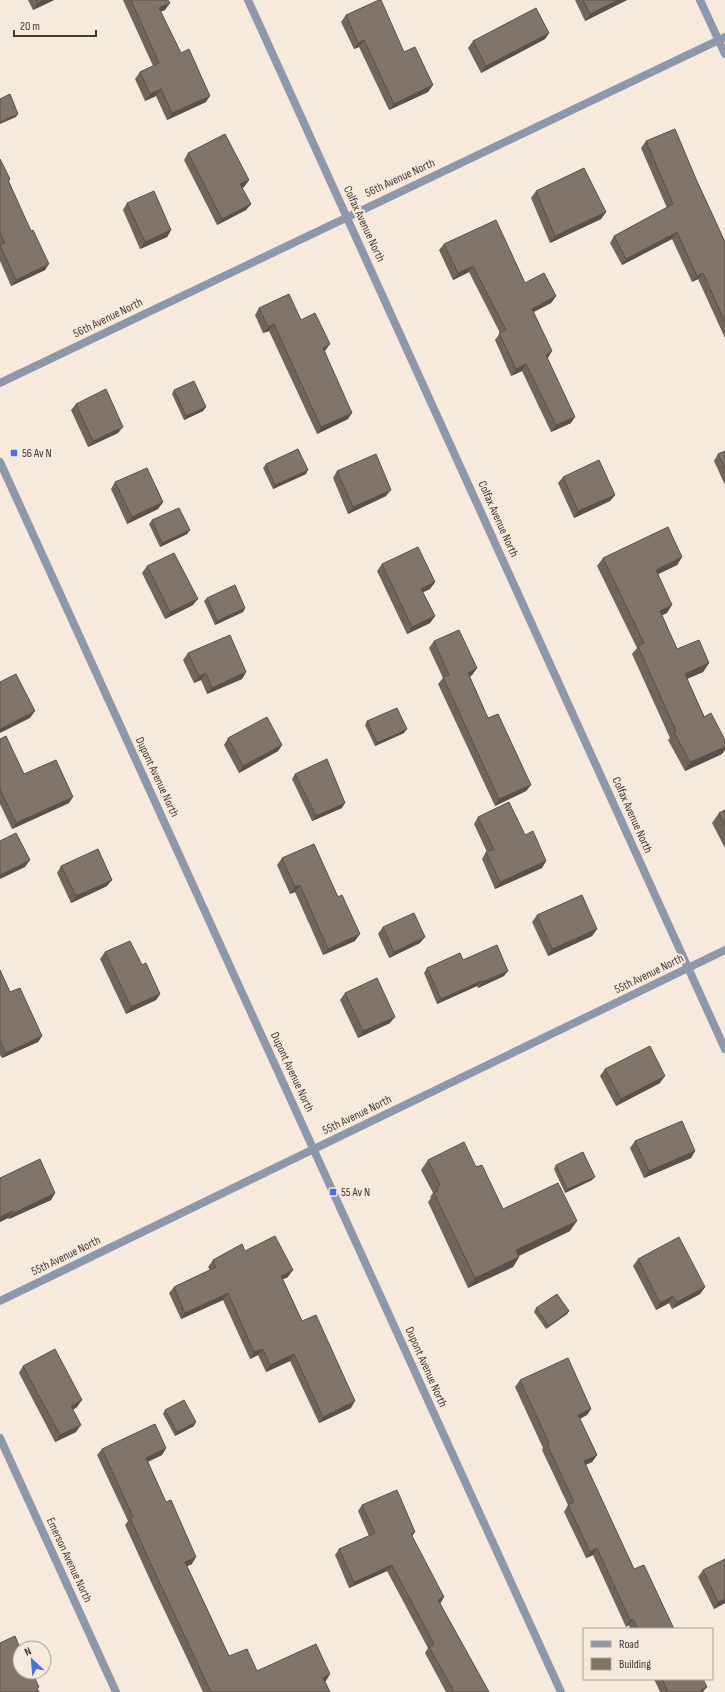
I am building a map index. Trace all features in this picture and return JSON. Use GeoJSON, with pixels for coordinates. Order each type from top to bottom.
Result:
{"type":"FeatureCollection","features":[{"type":"Feature","properties":{"kind":"street","name":"Colfax Avenue North"},"geometry":{"type":"LineString","coordinates":[[248,0],[725,1049]]}},
{"type":"Feature","properties":{"kind":"street"},"geometry":{"type":"LineString","coordinates":[[700,0],[722,39],[725,54]]}},
{"type":"Feature","properties":{"kind":"street","name":"56th Avenue North"},"geometry":{"type":"LineString","coordinates":[[0,383],[722,39]]}},
{"type":"Feature","properties":{"kind":"street","name":"Dupont Avenue North"},"geometry":{"type":"LineString","coordinates":[[0,462],[561,1692]]}},
{"type":"Feature","properties":{"kind":"street","name":"55th Avenue North"},"geometry":{"type":"LineString","coordinates":[[0,1301],[725,950]]}},
{"type":"Feature","properties":{"kind":"street","name":"Emerson Avenue North"},"geometry":{"type":"LineString","coordinates":[[0,1438],[116,1692]]}},
{"type":"Feature","properties":{"kind":"building"},"geometry":{"type":"Polygon","coordinates":[[[36,0],[44,0],[38,3],[36,0]]]}},
{"type":"Feature","properties":{"kind":"building"},"geometry":{"type":"Polygon","coordinates":[[[131,0],[168,0],[170,3],[159,8],[181,53],[189,49],[210,96],[172,113],[161,89],[150,94],[140,72],[159,63],[131,0]]]}},
{"type":"Feature","properties":{"kind":"building"},"geometry":{"type":"Polygon","coordinates":[[[381,0],[404,52],[415,47],[433,85],[394,104],[364,40],[358,43],[346,15],[381,0]]]}},
{"type":"Feature","properties":{"kind":"building"},"geometry":{"type":"Polygon","coordinates":[[[583,0],[618,0],[590,14],[583,0]]]}},
{"type":"Feature","properties":{"kind":"building"},"geometry":{"type":"Polygon","coordinates":[[[536,8],[549,33],[486,66],[473,41],[536,8]]]}},
{"type":"Feature","properties":{"kind":"building"},"geometry":{"type":"Polygon","coordinates":[[[10,94],[18,114],[0,122],[0,99],[10,94]]]}},
{"type":"Feature","properties":{"kind":"building"},"geometry":{"type":"Polygon","coordinates":[[[675,129],[725,242],[725,322],[703,273],[697,276],[677,232],[626,259],[614,236],[673,204],[646,141],[675,129]]]}},
{"type":"Feature","properties":{"kind":"building"},"geometry":{"type":"Polygon","coordinates":[[[225,134],[249,180],[240,184],[251,204],[222,219],[188,153],[225,134]]]}},
{"type":"Feature","properties":{"kind":"building"},"geometry":{"type":"Polygon","coordinates":[[[0,159],[10,179],[8,180],[31,231],[33,230],[49,264],[16,280],[0,245],[5,243],[0,233],[0,159]]]}},
{"type":"Feature","properties":{"kind":"building"},"geometry":{"type":"Polygon","coordinates":[[[584,168],[606,212],[555,236],[536,191],[584,168]]]}},
{"type":"Feature","properties":{"kind":"building"},"geometry":{"type":"Polygon","coordinates":[[[154,191],[171,230],[145,242],[127,203],[154,191]]]}},
{"type":"Feature","properties":{"kind":"building"},"geometry":{"type":"Polygon","coordinates":[[[496,220],[525,283],[544,273],[556,296],[532,309],[552,351],[546,355],[575,417],[556,425],[526,364],[516,369],[499,333],[506,330],[473,266],[458,273],[444,244],[496,220]]]}},
{"type":"Feature","properties":{"kind":"building"},"geometry":{"type":"Polygon","coordinates":[[[289,294],[301,320],[315,313],[330,344],[323,348],[352,413],[321,427],[274,324],[268,327],[259,308],[289,294]]]}},
{"type":"Feature","properties":{"kind":"building"},"geometry":{"type":"Polygon","coordinates":[[[194,381],[206,407],[186,416],[174,390],[194,381]]]}},
{"type":"Feature","properties":{"kind":"building"},"geometry":{"type":"Polygon","coordinates":[[[106,389],[123,427],[93,441],[76,404],[106,389]]]}},
{"type":"Feature","properties":{"kind":"building"},"geometry":{"type":"Polygon","coordinates":[[[298,449],[308,470],[275,485],[266,464],[298,449]]]}},
{"type":"Feature","properties":{"kind":"building"},"geometry":{"type":"Polygon","coordinates":[[[725,451],[725,468],[718,454],[725,451]]]}},
{"type":"Feature","properties":{"kind":"building"},"geometry":{"type":"Polygon","coordinates":[[[376,454],[391,490],[353,507],[337,471],[376,454]]]}},
{"type":"Feature","properties":{"kind":"building"},"geometry":{"type":"Polygon","coordinates":[[[599,460],[615,495],[578,511],[563,477],[599,460]]]}},
{"type":"Feature","properties":{"kind":"building"},"geometry":{"type":"Polygon","coordinates":[[[147,468],[163,502],[132,517],[115,482],[147,468]]]}},
{"type":"Feature","properties":{"kind":"building"},"geometry":{"type":"Polygon","coordinates":[[[179,508],[190,530],[162,543],[152,520],[179,508]]]}},
{"type":"Feature","properties":{"kind":"building"},"geometry":{"type":"Polygon","coordinates":[[[668,527],[682,557],[656,570],[672,605],[660,611],[677,649],[699,640],[709,663],[685,674],[704,717],[711,713],[725,740],[725,747],[690,762],[674,732],[676,731],[638,646],[644,643],[603,558],[668,527]]]}},
{"type":"Feature","properties":{"kind":"building"},"geometry":{"type":"Polygon","coordinates":[[[418,547],[435,582],[421,589],[435,616],[412,627],[382,564],[418,547]]]}},
{"type":"Feature","properties":{"kind":"building"},"geometry":{"type":"Polygon","coordinates":[[[174,553],[198,599],[170,612],[147,566],[174,553]]]}},
{"type":"Feature","properties":{"kind":"building"},"geometry":{"type":"Polygon","coordinates":[[[235,585],[245,608],[217,621],[207,598],[235,585]]]}},
{"type":"Feature","properties":{"kind":"building"},"geometry":{"type":"Polygon","coordinates":[[[459,630],[477,668],[468,673],[488,718],[498,714],[531,785],[499,799],[443,677],[449,675],[434,641],[459,630]]]}},
{"type":"Feature","properties":{"kind":"building"},"geometry":{"type":"Polygon","coordinates":[[[230,635],[246,672],[212,688],[206,673],[199,676],[188,653],[230,635]]]}},
{"type":"Feature","properties":{"kind":"building"},"geometry":{"type":"Polygon","coordinates":[[[16,674],[35,711],[0,729],[0,682],[16,674]]]}},
{"type":"Feature","properties":{"kind":"building"},"geometry":{"type":"Polygon","coordinates":[[[397,708],[407,729],[377,743],[367,721],[397,708]]]}},
{"type":"Feature","properties":{"kind":"building"},"geometry":{"type":"Polygon","coordinates":[[[267,717],[282,745],[243,766],[228,738],[267,717]]]}},
{"type":"Feature","properties":{"kind":"building"},"geometry":{"type":"Polygon","coordinates":[[[6,736],[24,774],[56,760],[73,797],[16,823],[0,789],[0,739],[6,736]]]}},
{"type":"Feature","properties":{"kind":"building"},"geometry":{"type":"Polygon","coordinates":[[[327,759],[345,803],[316,816],[295,774],[327,759]]]}},
{"type":"Feature","properties":{"kind":"building"},"geometry":{"type":"Polygon","coordinates":[[[509,802],[525,835],[533,831],[546,861],[500,882],[486,852],[494,849],[478,817],[509,802]]]}},
{"type":"Feature","properties":{"kind":"building"},"geometry":{"type":"Polygon","coordinates":[[[725,810],[725,825],[719,813],[725,810]]]}},
{"type":"Feature","properties":{"kind":"building"},"geometry":{"type":"Polygon","coordinates":[[[16,833],[30,860],[0,875],[0,841],[16,833]]]}},
{"type":"Feature","properties":{"kind":"building"},"geometry":{"type":"Polygon","coordinates":[[[314,844],[338,897],[342,895],[360,934],[328,949],[300,885],[295,887],[282,858],[314,844]]]}},
{"type":"Feature","properties":{"kind":"building"},"geometry":{"type":"Polygon","coordinates":[[[98,849],[112,880],[76,896],[61,866],[98,849]]]}},
{"type":"Feature","properties":{"kind":"building"},"geometry":{"type":"Polygon","coordinates":[[[582,895],[597,929],[552,949],[537,915],[582,895]]]}},
{"type":"Feature","properties":{"kind":"building"},"geometry":{"type":"Polygon","coordinates":[[[414,913],[425,937],[394,952],[383,927],[414,913]]]}},
{"type":"Feature","properties":{"kind":"building"},"geometry":{"type":"Polygon","coordinates":[[[130,941],[142,965],[146,963],[160,994],[131,1007],[105,952],[130,941]]]}},
{"type":"Feature","properties":{"kind":"building"},"geometry":{"type":"Polygon","coordinates":[[[497,945],[508,971],[441,999],[427,968],[460,953],[463,960],[497,945]]]}},
{"type":"Feature","properties":{"kind":"building"},"geometry":{"type":"Polygon","coordinates":[[[0,970],[10,992],[20,988],[42,1036],[6,1053],[0,1040],[0,970]]]}},
{"type":"Feature","properties":{"kind":"building"},"geometry":{"type":"Polygon","coordinates":[[[377,978],[395,1017],[363,1031],[345,993],[377,978]]]}},
{"type":"Feature","properties":{"kind":"building"},"geometry":{"type":"Polygon","coordinates":[[[650,1046],[665,1076],[621,1099],[605,1069],[650,1046]]]}},
{"type":"Feature","properties":{"kind":"building"},"geometry":{"type":"Polygon","coordinates":[[[682,1121],[695,1151],[649,1171],[635,1141],[682,1121]]]}},
{"type":"Feature","properties":{"kind":"building"},"geometry":{"type":"Polygon","coordinates":[[[464,1142],[476,1167],[482,1165],[503,1209],[558,1183],[577,1221],[516,1250],[519,1257],[475,1278],[434,1193],[438,1191],[437,1187],[440,1185],[428,1160],[464,1142]]]}},
{"type":"Feature","properties":{"kind":"building"},"geometry":{"type":"Polygon","coordinates":[[[583,1152],[595,1177],[567,1189],[556,1165],[583,1152]]]}},
{"type":"Feature","properties":{"kind":"building"},"geometry":{"type":"Polygon","coordinates":[[[40,1159],[55,1193],[14,1213],[13,1211],[0,1217],[0,1178],[40,1159]]]}},
{"type":"Feature","properties":{"kind":"building"},"geometry":{"type":"Polygon","coordinates":[[[275,1236],[293,1270],[281,1276],[302,1321],[316,1315],[355,1401],[323,1417],[294,1354],[270,1365],[263,1349],[254,1352],[228,1293],[185,1313],[174,1287],[216,1267],[213,1260],[242,1244],[245,1251],[275,1236]]]}},
{"type":"Feature","properties":{"kind":"building"},"geometry":{"type":"Polygon","coordinates":[[[679,1237],[705,1287],[677,1302],[673,1296],[660,1303],[638,1259],[679,1237]]]}},
{"type":"Feature","properties":{"kind":"building"},"geometry":{"type":"Polygon","coordinates":[[[557,1294],[569,1311],[549,1326],[536,1308],[557,1294]]]}},
{"type":"Feature","properties":{"kind":"building"},"geometry":{"type":"Polygon","coordinates":[[[55,1349],[82,1400],[71,1406],[81,1425],[60,1435],[23,1366],[55,1349]]]}},
{"type":"Feature","properties":{"kind":"building"},"geometry":{"type":"Polygon","coordinates":[[[568,1358],[591,1409],[578,1415],[597,1455],[584,1461],[634,1569],[644,1565],[674,1628],[638,1628],[633,1619],[630,1620],[597,1548],[590,1552],[568,1505],[574,1502],[547,1444],[549,1443],[520,1380],[568,1358]]]}},
{"type":"Feature","properties":{"kind":"building"},"geometry":{"type":"Polygon","coordinates":[[[184,1400],[196,1422],[177,1432],[165,1410],[184,1400]]]}},
{"type":"Feature","properties":{"kind":"building"},"geometry":{"type":"Polygon","coordinates":[[[155,1424],[166,1448],[146,1458],[166,1502],[171,1500],[196,1557],[185,1562],[229,1656],[247,1649],[257,1671],[316,1644],[330,1674],[323,1678],[330,1692],[211,1692],[130,1518],[133,1517],[102,1449],[155,1424]]]}},
{"type":"Feature","properties":{"kind":"building"},"geometry":{"type":"Polygon","coordinates":[[[397,1490],[415,1532],[411,1534],[444,1597],[438,1600],[489,1692],[454,1692],[429,1647],[434,1644],[392,1565],[354,1582],[339,1549],[375,1533],[362,1505],[397,1490]]]}},
{"type":"Feature","properties":{"kind":"building"},"geometry":{"type":"Polygon","coordinates":[[[725,1559],[725,1599],[718,1602],[703,1570],[725,1559]]]}},
{"type":"Feature","properties":{"kind":"building"},"geometry":{"type":"Polygon","coordinates":[[[15,1636],[17,1640],[12,1640],[12,1680],[36,1680],[39,1687],[37,1688],[39,1692],[0,1692],[0,1643],[15,1636]]]}},
{"type":"Feature","properties":{"kind":"building"},"geometry":{"type":"Polygon","coordinates":[[[662,1680],[704,1680],[707,1687],[701,1690],[702,1692],[668,1692],[662,1680]]]}},
{"type":"Feature","properties":{"kind":"place","name":"56 Av N"},"geometry":{"type":"Point","coordinates":[14,453]}},
{"type":"Feature","properties":{"kind":"place","name":"55 Av N"},"geometry":{"type":"Point","coordinates":[333,1192]}}]}
